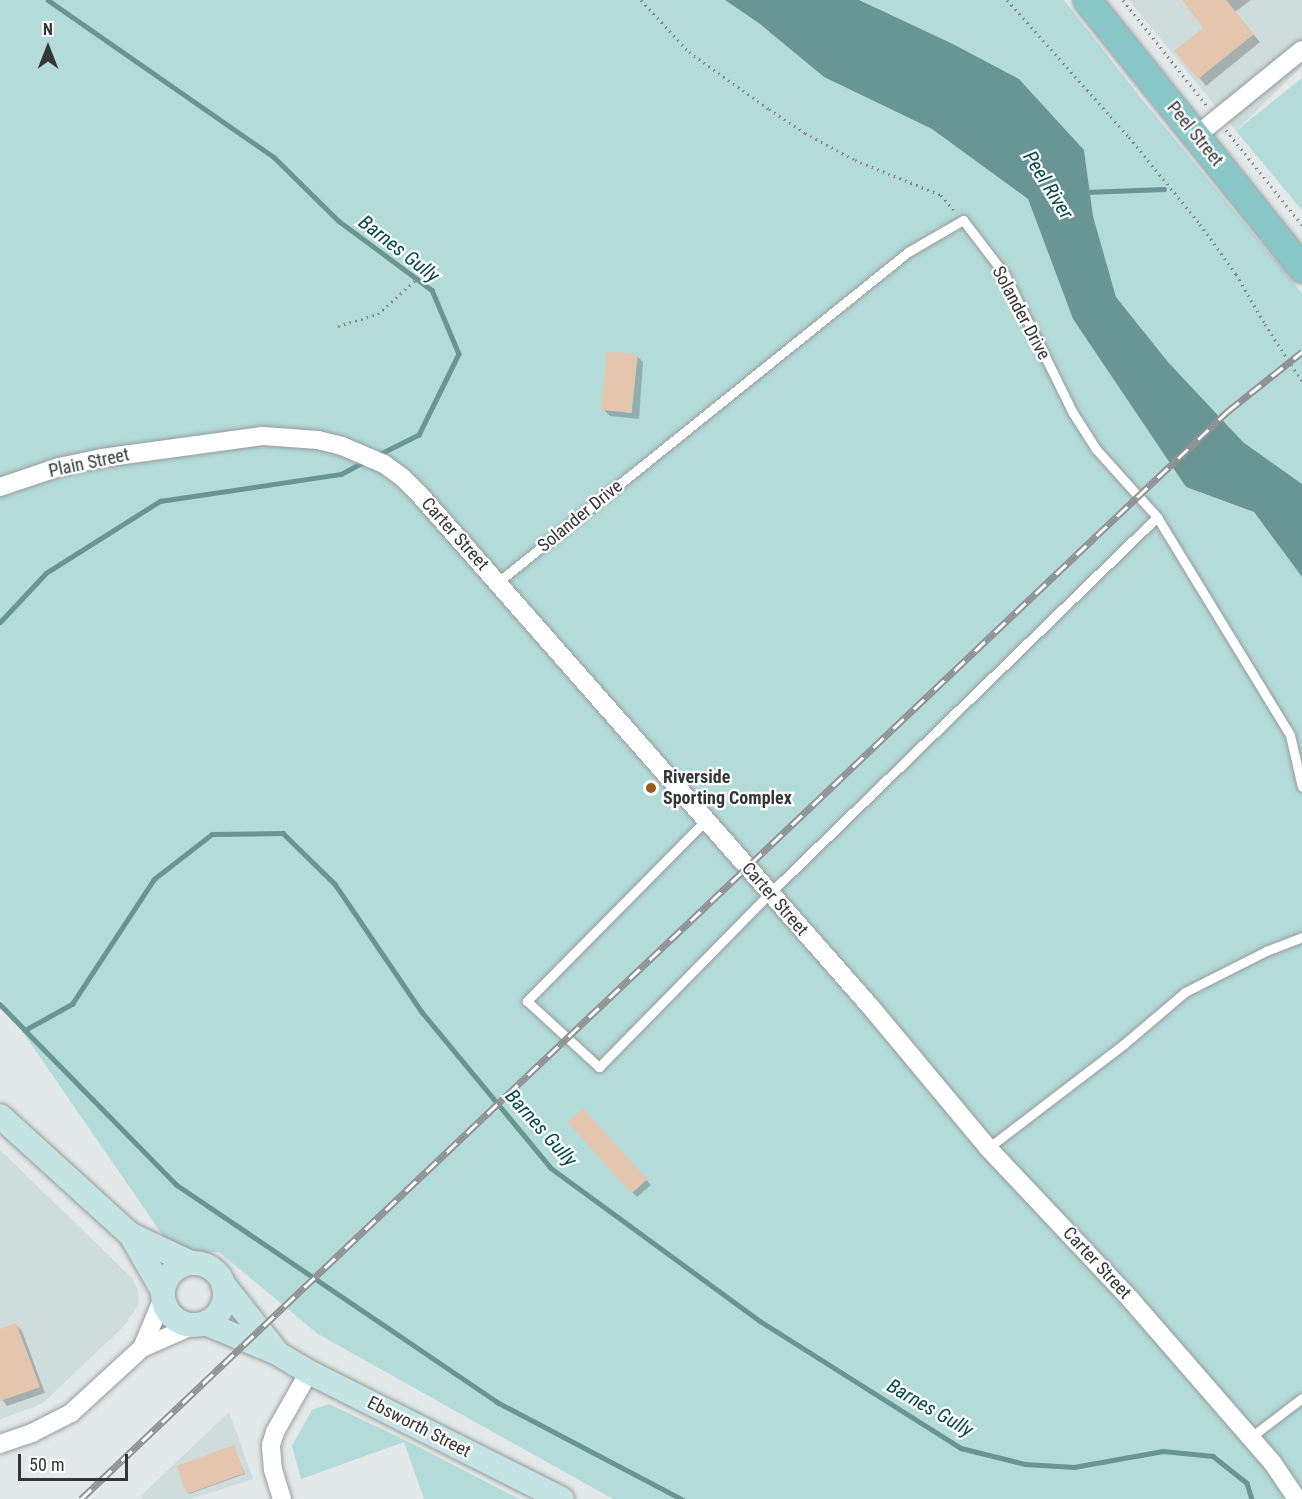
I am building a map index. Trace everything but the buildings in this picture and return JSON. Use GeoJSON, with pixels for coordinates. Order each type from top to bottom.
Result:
{"type":"FeatureCollection","features":[{"type":"Feature","properties":{"kind":"main road","name":"Peel Street"},"geometry":{"type":"LineString","coordinates":[[1087,0],[1302,268]]}},
{"type":"Feature","properties":{"kind":"street"},"geometry":{"type":"LineString","coordinates":[[1196,136],[1302,50]]}},
{"type":"Feature","properties":{"kind":"street","name":"Carter Street"},"geometry":{"type":"LineString","coordinates":[[180,446],[263,436],[288,436],[318,440],[365,454],[402,477],[498,582],[869,1005],[988,1148],[1131,1300],[1251,1437],[1297,1499]]}},
{"type":"Feature","properties":{"kind":"street","name":"Plain Street"},"geometry":{"type":"LineString","coordinates":[[0,487],[59,467],[180,446]]}},
{"type":"Feature","properties":{"kind":"street"},"geometry":{"type":"LineString","coordinates":[[0,1116],[131,1235],[191,1263],[211,1268],[223,1284],[224,1303],[213,1318],[142,1348],[71,1413],[32,1433],[0,1444]]}},
{"type":"Feature","properties":{"kind":"street"},"geometry":{"type":"LineString","coordinates":[[131,1235],[163,1295],[142,1348]]}},
{"type":"Feature","properties":{"kind":"street"},"geometry":{"type":"LineString","coordinates":[[191,1263],[175,1269],[164,1282],[163,1295],[165,1307],[177,1320],[200,1324]]}},
{"type":"Feature","properties":{"kind":"street","name":"Ebsworth Street"},"geometry":{"type":"LineString","coordinates":[[223,1284],[277,1353]]}},
{"type":"Feature","properties":{"kind":"street","name":"Ebsworth Street"},"geometry":{"type":"LineString","coordinates":[[200,1324],[277,1353],[309,1372],[562,1499]]}},
{"type":"Feature","properties":{"kind":"street"},"geometry":{"type":"LineString","coordinates":[[282,1499],[273,1470],[271,1445],[275,1432],[309,1372]]}},
{"type":"Feature","properties":{"kind":"lane","name":"Solander Drive"},"geometry":{"type":"LineString","coordinates":[[498,582],[908,252],[963,220],[1005,275],[1073,413],[1096,449],[1157,517],[1290,735],[1302,787]]}},
{"type":"Feature","properties":{"kind":"lane"},"geometry":{"type":"LineString","coordinates":[[706,820],[527,1001],[599,1067],[770,893],[1157,517]]}},
{"type":"Feature","properties":{"kind":"lane"},"geometry":{"type":"LineString","coordinates":[[988,1148],[1124,1044],[1185,992],[1266,951],[1302,937]]}},
{"type":"Feature","properties":{"kind":"lane"},"geometry":{"type":"LineString","coordinates":[[1251,1437],[1302,1398]]}},
{"type":"Feature","properties":{"kind":"path"},"geometry":{"type":"LineString","coordinates":[[641,0],[689,52],[769,109],[805,133],[855,160],[941,195],[963,220]]}},
{"type":"Feature","properties":{"kind":"path"},"geometry":{"type":"LineString","coordinates":[[1007,0],[1144,155],[1200,224],[1236,274],[1302,381]]}},
{"type":"Feature","properties":{"kind":"path"},"geometry":{"type":"LineString","coordinates":[[338,326],[378,314],[420,276]]}},
{"type":"Feature","properties":{"kind":"shaded area","name":"Riverside Sporting Complex"},"geometry":{"type":"Polygon","coordinates":[[[0,0],[725,0],[760,24],[824,77],[932,129],[1028,199],[1073,319],[1186,487],[1254,512],[1302,577],[1302,1499],[613,1499],[318,1334],[219,1252],[175,1253],[0,999],[0,0]]]}},
{"type":"Feature","properties":{"kind":"shaded area"},"geometry":{"type":"Polygon","coordinates":[[[859,0],[1064,0],[1140,97],[1302,293],[1302,484],[1243,442],[1168,362],[1116,297],[1093,216],[1084,150],[1019,79],[953,44],[859,0]]]}},
{"type":"Feature","properties":{"kind":"shaded area"},"geometry":{"type":"Polygon","coordinates":[[[1129,0],[1302,0],[1302,66],[1236,131],[1129,0]]]}},
{"type":"Feature","properties":{"kind":"shaded area"},"geometry":{"type":"Polygon","coordinates":[[[1302,78],[1302,210],[1236,131],[1302,78]]]}},
{"type":"Feature","properties":{"kind":"shaded area"},"geometry":{"type":"Polygon","coordinates":[[[0,1150],[132,1278],[138,1290],[139,1304],[123,1327],[42,1404],[0,1419],[0,1150]]]}},
{"type":"Feature","properties":{"kind":"shaded area"},"geometry":{"type":"Polygon","coordinates":[[[329,1404],[519,1499],[424,1499],[404,1442],[301,1479],[292,1446],[312,1410],[329,1404]]]}},
{"type":"Feature","properties":{"kind":"shaded area"},"geometry":{"type":"Polygon","coordinates":[[[229,1412],[253,1479],[191,1499],[142,1499],[141,1496],[229,1412]]]}},
{"type":"Feature","properties":{"kind":"water","name":"Peel River"},"geometry":{"type":"Polygon","coordinates":[[[725,0],[859,0],[953,44],[1019,79],[1084,150],[1093,216],[1116,297],[1168,362],[1243,442],[1302,484],[1302,577],[1254,512],[1186,487],[1073,319],[1028,199],[932,129],[824,77],[760,24],[725,0]]]}},
{"type":"Feature","properties":{"kind":"waterway","name":"Barnes Gully"},"geometry":{"type":"LineString","coordinates":[[48,0],[274,157],[339,221],[432,290],[459,354],[419,435],[377,456]]}},
{"type":"Feature","properties":{"kind":"waterway"},"geometry":{"type":"LineString","coordinates":[[1086,192],[1164,189]]}},
{"type":"Feature","properties":{"kind":"waterway","name":"Barnes Gully"},"geometry":{"type":"LineString","coordinates":[[0,622],[46,573],[160,501],[341,474],[364,462]]}},
{"type":"Feature","properties":{"kind":"waterway","name":"Barnes Gully"},"geometry":{"type":"LineString","coordinates":[[0,1004],[25,1030],[72,1004],[154,879],[212,834],[283,833],[335,884],[422,1012],[551,1168],[760,1321],[961,1448],[1025,1464],[1074,1467],[1163,1451],[1213,1456],[1247,1483],[1252,1499]]}},
{"type":"Feature","properties":{"kind":"waterway"},"geometry":{"type":"LineString","coordinates":[[25,1030],[177,1185],[497,1402],[682,1499]]}},
{"type":"Feature","properties":{"kind":"railway"},"geometry":{"type":"LineString","coordinates":[[81,1499],[1228,411],[1302,352]]}},
{"type":"Feature","properties":{"kind":"place","name":"Riverside Sporting Complex"},"geometry":{"type":"Point","coordinates":[651,788]}}]}
